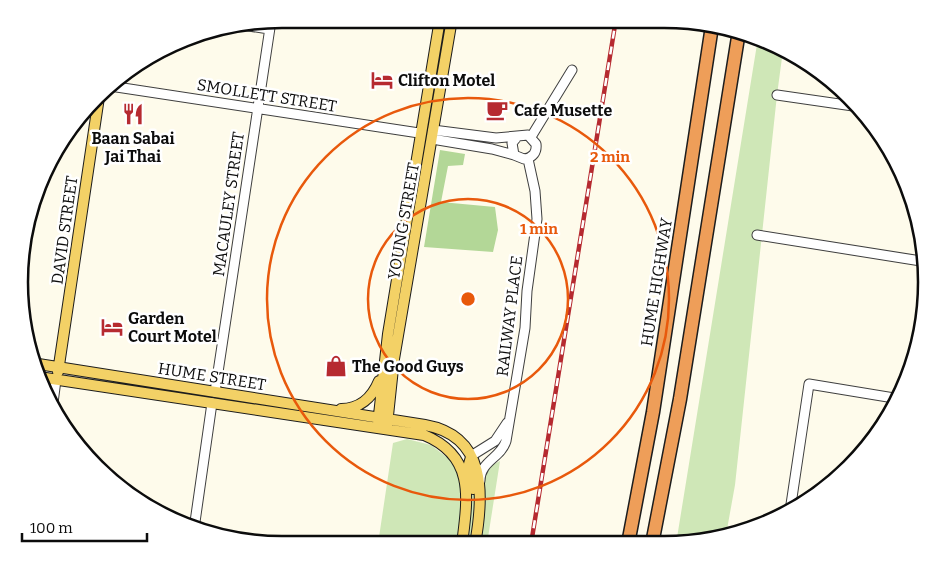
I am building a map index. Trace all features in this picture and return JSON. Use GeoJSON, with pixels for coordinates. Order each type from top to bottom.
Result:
{"type":"FeatureCollection","features":[{"type":"Feature","properties":{"kind":"highway","name":"HUME HIGHWAY"},"geometry":{"type":"LineString","coordinates":[[629,536],[642,468],[711,32]]}},
{"type":"Feature","properties":{"kind":"highway"},"geometry":{"type":"LineString","coordinates":[[654,536],[680,399],[738,39]]}},
{"type":"Feature","properties":{"kind":"main road","name":"YOUNG STREET"},"geometry":{"type":"LineString","coordinates":[[382,423],[382,372],[419,133],[438,28]]}},
{"type":"Feature","properties":{"kind":"main road","name":"YOUNG STREET"},"geometry":{"type":"LineString","coordinates":[[382,423],[450,28]]}},
{"type":"Feature","properties":{"kind":"main road","name":"DAVID STREET"},"geometry":{"type":"LineString","coordinates":[[56,380],[98,107]]}},
{"type":"Feature","properties":{"kind":"main road"},"geometry":{"type":"LineString","coordinates":[[419,133],[432,135]]}},
{"type":"Feature","properties":{"kind":"main road","name":"HUME STREET"},"geometry":{"type":"LineString","coordinates":[[41,364],[325,409],[382,423]]}},
{"type":"Feature","properties":{"kind":"main road"},"geometry":{"type":"LineString","coordinates":[[325,409],[345,409],[359,405],[374,392],[382,372]]}},
{"type":"Feature","properties":{"kind":"main road","name":"HUME STREET"},"geometry":{"type":"LineString","coordinates":[[47,378],[212,403],[382,423]]}},
{"type":"Feature","properties":{"kind":"main road"},"geometry":{"type":"LineString","coordinates":[[382,423],[440,429],[458,441],[471,456],[478,471],[481,492],[476,536]]}},
{"type":"Feature","properties":{"kind":"main road"},"geometry":{"type":"LineString","coordinates":[[382,423],[434,439],[455,457],[463,471],[467,491],[464,536]]}},
{"type":"Feature","properties":{"kind":"main road"},"geometry":{"type":"LineString","coordinates":[[465,536],[473,500],[473,482],[469,464],[471,456]]}},
{"type":"Feature","properties":{"kind":"street","name":"MACAULEY STREET"},"geometry":{"type":"LineString","coordinates":[[215,392],[270,28]]}},
{"type":"Feature","properties":{"kind":"street"},"geometry":{"type":"LineString","coordinates":[[531,137],[572,70]]}},
{"type":"Feature","properties":{"kind":"street","name":"SMOLLETT STREET"},"geometry":{"type":"LineString","coordinates":[[118,87],[419,133]]}},
{"type":"Feature","properties":{"kind":"street"},"geometry":{"type":"LineString","coordinates":[[777,95],[846,105]]}},
{"type":"Feature","properties":{"kind":"street"},"geometry":{"type":"LineString","coordinates":[[432,135],[496,138],[524,135],[531,137],[536,147],[534,154],[528,159],[520,159],[514,155],[432,135]]}},
{"type":"Feature","properties":{"kind":"street"},"geometry":{"type":"LineString","coordinates":[[514,155],[512,147],[516,137]]}},
{"type":"Feature","properties":{"kind":"street","name":"RAILWAY PLACE"},"geometry":{"type":"LineString","coordinates":[[481,492],[482,470],[504,448],[526,322],[527,291],[537,219],[535,191],[528,159]]}},
{"type":"Feature","properties":{"kind":"street"},"geometry":{"type":"LineString","coordinates":[[757,235],[916,260]]}},
{"type":"Feature","properties":{"kind":"street"},"geometry":{"type":"LineString","coordinates":[[54,394],[56,380]]}},
{"type":"Feature","properties":{"kind":"street"},"geometry":{"type":"LineString","coordinates":[[792,500],[808,382],[889,397]]}},
{"type":"Feature","properties":{"kind":"street"},"geometry":{"type":"LineString","coordinates":[[195,520],[212,403]]}},
{"type":"Feature","properties":{"kind":"street","name":"RAILWAY PLACE"},"geometry":{"type":"LineString","coordinates":[[471,456],[498,438],[509,419]]}},
{"type":"Feature","properties":{"kind":"green space"},"geometry":{"type":"Polygon","coordinates":[[[757,45],[782,57],[735,485],[727,527],[677,535],[757,45]]]}},
{"type":"Feature","properties":{"kind":"green space"},"geometry":{"type":"Polygon","coordinates":[[[440,150],[465,154],[463,165],[448,166],[441,202],[495,207],[498,230],[493,252],[424,247],[440,150]]]}},
{"type":"Feature","properties":{"kind":"green space"},"geometry":{"type":"Polygon","coordinates":[[[407,439],[431,445],[454,463],[488,467],[500,461],[488,536],[379,536],[393,443],[407,439]]]}},
{"type":"Feature","properties":{"kind":"railway"},"geometry":{"type":"LineString","coordinates":[[532,536],[615,28]]}},
{"type":"Feature","properties":{"kind":"place","name":"Clifton Motel"},"geometry":{"type":"Point","coordinates":[382,80]}},
{"type":"Feature","properties":{"kind":"place","name":"Cafe Musette"},"geometry":{"type":"Point","coordinates":[497,110]}},
{"type":"Feature","properties":{"kind":"place","name":"Baan Sabai Jai Thai"},"geometry":{"type":"Point","coordinates":[133,114]}},
{"type":"Feature","properties":{"kind":"place","name":"Garden Court Motel"},"geometry":{"type":"Point","coordinates":[112,327]}},
{"type":"Feature","properties":{"kind":"place","name":"The Good Guys"},"geometry":{"type":"Point","coordinates":[336,366]}}]}
